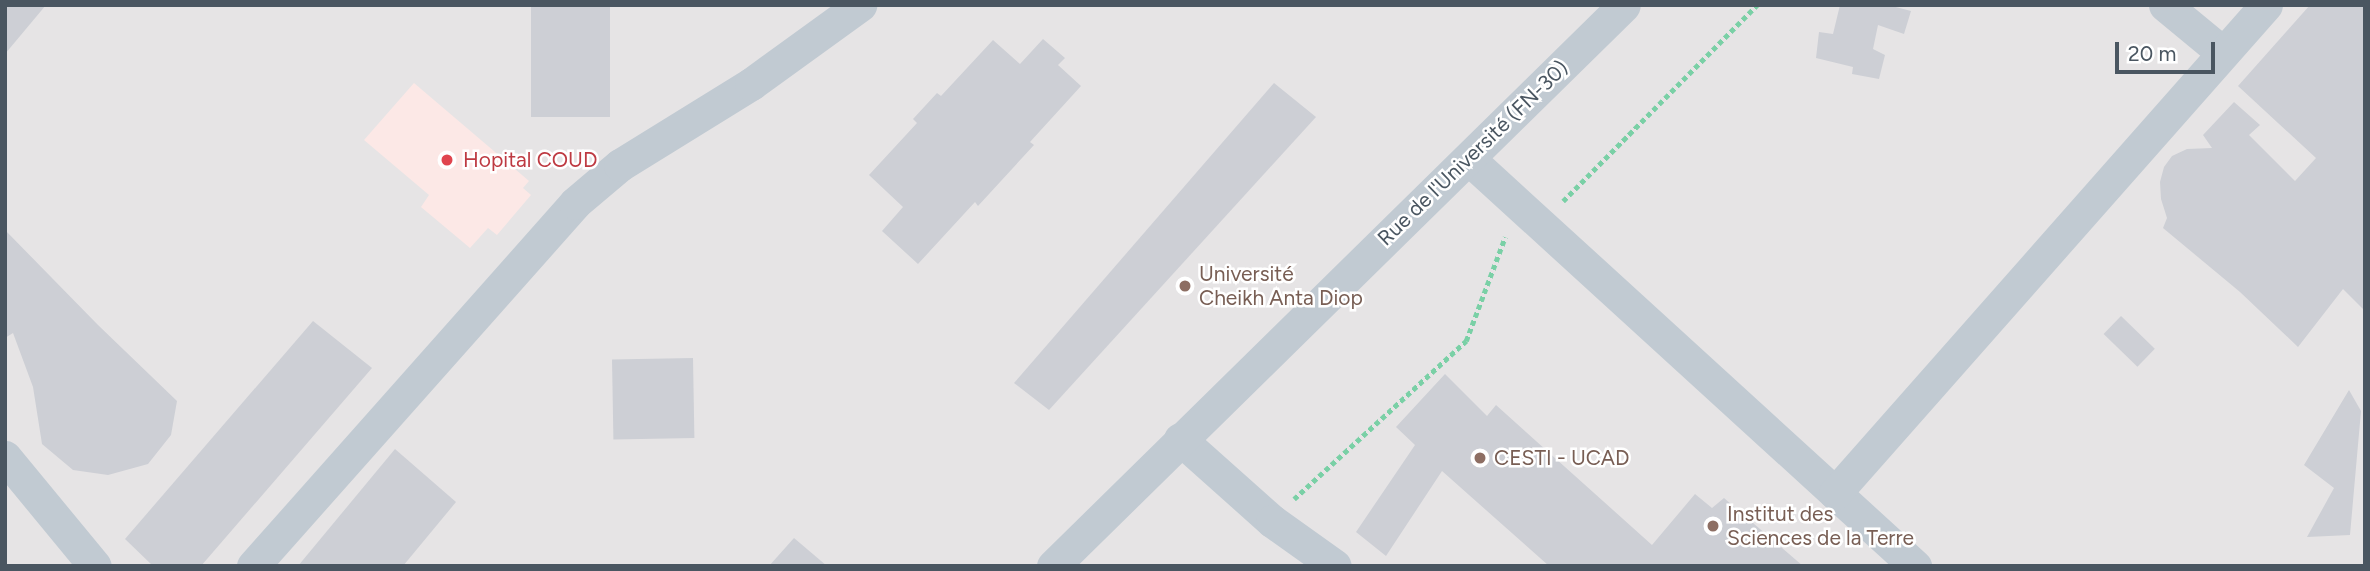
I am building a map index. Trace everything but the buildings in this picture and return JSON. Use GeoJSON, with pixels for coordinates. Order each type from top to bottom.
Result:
{"type":"FeatureCollection","features":[{"type":"Feature","properties":{"kind":"street"},"geometry":{"type":"LineString","coordinates":[[253,566],[575,203],[620,165],[751,84],[860,5]]}},
{"type":"Feature","properties":{"kind":"street","name":"Rue de l'Université (FN-30)"},"geometry":{"type":"LineString","coordinates":[[1053,566],[1624,5]]}},
{"type":"Feature","properties":{"kind":"street"},"geometry":{"type":"LineString","coordinates":[[2165,5],[2223,54]]}},
{"type":"Feature","properties":{"kind":"street"},"geometry":{"type":"LineString","coordinates":[[1835,493],[2266,5]]}},
{"type":"Feature","properties":{"kind":"street"},"geometry":{"type":"LineString","coordinates":[[1469,159],[1915,566]]}},
{"type":"Feature","properties":{"kind":"street"},"geometry":{"type":"LineString","coordinates":[[1180,439],[1272,521],[1335,566]]}},
{"type":"Feature","properties":{"kind":"street"},"geometry":{"type":"LineString","coordinates":[[5,457],[95,566]]}},
{"type":"Feature","properties":{"kind":"path"},"geometry":{"type":"LineString","coordinates":[[1272,521],[1372,425],[1466,341],[1528,214],[1757,5]]}},
{"type":"Feature","properties":{"kind":"shaded area","name":"Université Cheikh Anta Diop"},"geometry":{"type":"Polygon","coordinates":[[[5,5],[2365,5],[2365,566],[5,566],[5,5]]]}},
{"type":"Feature","properties":{"kind":"shaded area","name":"Hopital COUD"},"geometry":{"type":"Polygon","coordinates":[[[414,83],[529,181],[523,188],[531,195],[497,235],[488,228],[470,248],[421,207],[429,195],[364,140],[414,83]]]}},
{"type":"Feature","properties":{"kind":"place","name":"Hopital COUD"},"geometry":{"type":"Point","coordinates":[447,160]}},
{"type":"Feature","properties":{"kind":"place","name":"Université Cheikh Anta Diop"},"geometry":{"type":"Point","coordinates":[1185,286]}},
{"type":"Feature","properties":{"kind":"place","name":"CESTI - UCAD"},"geometry":{"type":"Point","coordinates":[1480,458]}},
{"type":"Feature","properties":{"kind":"place","name":"Institut des Sciences de la Terre"},"geometry":{"type":"Point","coordinates":[1713,526]}}]}
